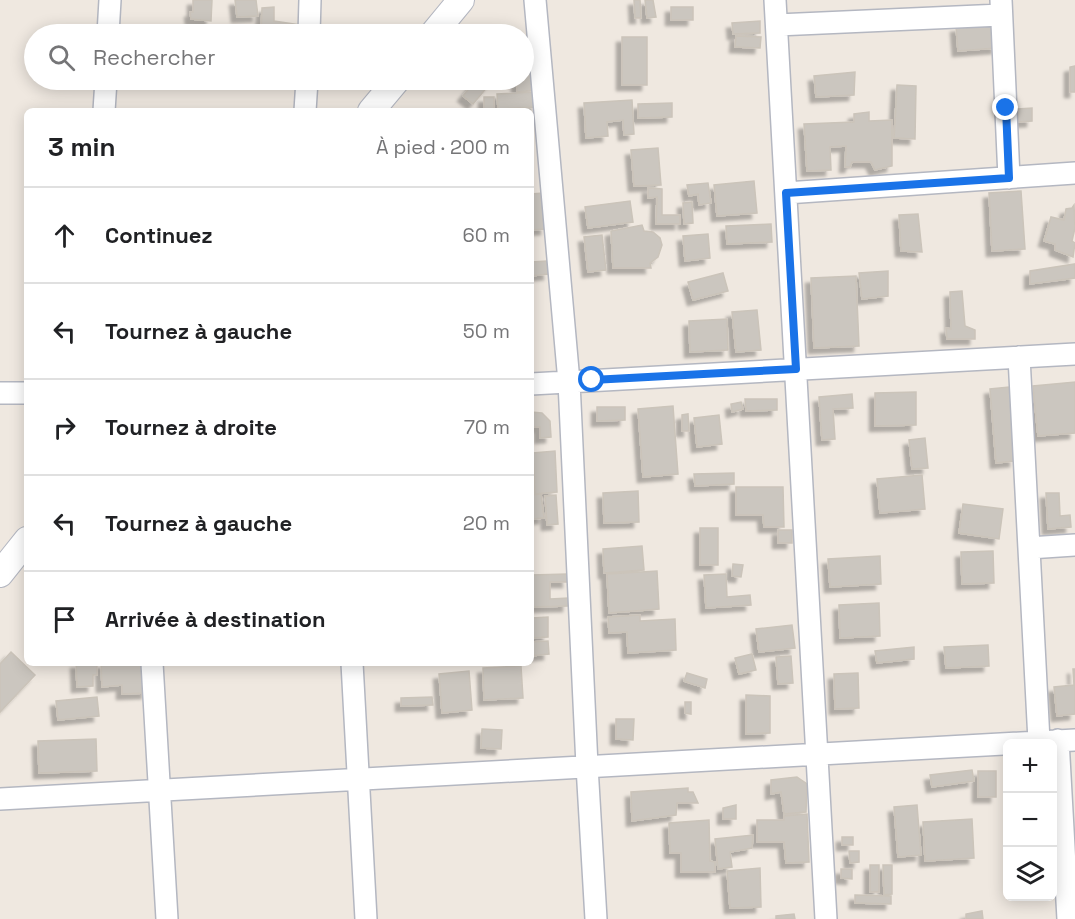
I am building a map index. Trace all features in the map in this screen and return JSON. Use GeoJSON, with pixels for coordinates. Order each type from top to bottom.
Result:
{"type":"FeatureCollection","features":[{"type":"Feature","properties":{"kind":"street"},"geometry":{"type":"LineString","coordinates":[[109,24],[110,0]]}},
{"type":"Feature","properties":{"kind":"street"},"geometry":{"type":"LineString","coordinates":[[309,24],[310,0]]}},
{"type":"Feature","properties":{"kind":"street"},"geometry":{"type":"LineString","coordinates":[[441,24],[461,0]]}},
{"type":"Feature","properties":{"kind":"street"},"geometry":{"type":"LineString","coordinates":[[534,0],[569,381],[586,766],[596,919]]}},
{"type":"Feature","properties":{"kind":"street"},"geometry":{"type":"LineString","coordinates":[[776,0],[826,919]]}},
{"type":"Feature","properties":{"kind":"street"},"geometry":{"type":"LineString","coordinates":[[777,25],[1001,8],[1009,178]]}},
{"type":"Feature","properties":{"kind":"street"},"geometry":{"type":"LineString","coordinates":[[104,108],[105,90]]}},
{"type":"Feature","properties":{"kind":"street"},"geometry":{"type":"LineString","coordinates":[[305,108],[306,90]]}},
{"type":"Feature","properties":{"kind":"street"},"geometry":{"type":"LineString","coordinates":[[374,108],[389,90]]}},
{"type":"Feature","properties":{"kind":"street"},"geometry":{"type":"LineString","coordinates":[[786,193],[1075,173]]}},
{"type":"Feature","properties":{"kind":"street"},"geometry":{"type":"LineString","coordinates":[[534,384],[1075,354]]}},
{"type":"Feature","properties":{"kind":"street"},"geometry":{"type":"LineString","coordinates":[[1019,357],[1029,548],[1058,740],[1068,919]]}},
{"type":"Feature","properties":{"kind":"street"},"geometry":{"type":"LineString","coordinates":[[0,393],[24,393]]}},
{"type":"Feature","properties":{"kind":"street"},"geometry":{"type":"LineString","coordinates":[[0,574],[24,544]]}},
{"type":"Feature","properties":{"kind":"street"},"geometry":{"type":"LineString","coordinates":[[1029,548],[1075,545]]}},
{"type":"Feature","properties":{"kind":"street"},"geometry":{"type":"LineString","coordinates":[[152,666],[167,919]]}},
{"type":"Feature","properties":{"kind":"street"},"geometry":{"type":"LineString","coordinates":[[352,666],[366,919]]}},
{"type":"Feature","properties":{"kind":"street"},"geometry":{"type":"LineString","coordinates":[[0,799],[1058,740]]}},
{"type":"Feature","properties":{"kind":"building"},"geometry":{"type":"Polygon","coordinates":[[[193,0],[212,0],[211,21],[191,19],[193,0]]]}},
{"type":"Feature","properties":{"kind":"building"},"geometry":{"type":"Polygon","coordinates":[[[235,0],[256,0],[258,16],[237,17],[235,0]]]}},
{"type":"Feature","properties":{"kind":"building"},"geometry":{"type":"Polygon","coordinates":[[[634,0],[640,0],[641,18],[635,18],[634,0]]]}},
{"type":"Feature","properties":{"kind":"building"},"geometry":{"type":"Polygon","coordinates":[[[645,0],[653,0],[656,17],[647,18],[645,0]]]}},
{"type":"Feature","properties":{"kind":"building"},"geometry":{"type":"Polygon","coordinates":[[[274,7],[274,21],[294,24],[261,24],[262,8],[274,7]]]}},
{"type":"Feature","properties":{"kind":"building"},"geometry":{"type":"Polygon","coordinates":[[[671,7],[693,7],[693,20],[671,20],[671,7]]]}},
{"type":"Feature","properties":{"kind":"building"},"geometry":{"type":"Polygon","coordinates":[[[760,21],[760,33],[733,34],[732,23],[760,21]]]}},
{"type":"Feature","properties":{"kind":"building"},"geometry":{"type":"Polygon","coordinates":[[[996,25],[997,48],[958,51],[956,27],[996,25]]]}},
{"type":"Feature","properties":{"kind":"building"},"geometry":{"type":"Polygon","coordinates":[[[736,36],[761,37],[760,48],[735,47],[736,36]]]}},
{"type":"Feature","properties":{"kind":"building"},"geometry":{"type":"Polygon","coordinates":[[[622,37],[647,37],[647,85],[622,85],[622,37]]]}},
{"type":"Feature","properties":{"kind":"building"},"geometry":{"type":"Polygon","coordinates":[[[1075,66],[1075,92],[1070,92],[1070,67],[1075,66]]]}},
{"type":"Feature","properties":{"kind":"building"},"geometry":{"type":"Polygon","coordinates":[[[855,72],[854,95],[816,97],[814,76],[855,72]]]}},
{"type":"Feature","properties":{"kind":"building"},"geometry":{"type":"Polygon","coordinates":[[[534,76],[535,90],[517,92],[517,90],[534,90],[534,76]]]}},
{"type":"Feature","properties":{"kind":"building"},"geometry":{"type":"Polygon","coordinates":[[[897,85],[916,86],[915,139],[894,138],[897,85]]]}},
{"type":"Feature","properties":{"kind":"building"},"geometry":{"type":"Polygon","coordinates":[[[468,90],[485,90],[473,104],[463,96],[468,90]]]}},
{"type":"Feature","properties":{"kind":"building"},"geometry":{"type":"Polygon","coordinates":[[[536,92],[536,107],[498,108],[497,94],[536,92]]]}},
{"type":"Feature","properties":{"kind":"building"},"geometry":{"type":"Polygon","coordinates":[[[484,97],[494,97],[494,108],[484,108],[484,97]]]}},
{"type":"Feature","properties":{"kind":"building"},"geometry":{"type":"Polygon","coordinates":[[[632,100],[634,134],[624,135],[623,120],[607,122],[608,136],[586,138],[584,103],[632,100]]]}},
{"type":"Feature","properties":{"kind":"building"},"geometry":{"type":"Polygon","coordinates":[[[672,103],[672,117],[638,118],[638,104],[672,103]]]}},
{"type":"Feature","properties":{"kind":"building"},"geometry":{"type":"Polygon","coordinates":[[[1032,108],[1032,121],[1018,122],[1018,109],[1032,108]]]}},
{"type":"Feature","properties":{"kind":"building"},"geometry":{"type":"Polygon","coordinates":[[[869,112],[869,121],[892,120],[892,166],[875,170],[871,162],[852,162],[850,167],[845,167],[846,146],[830,147],[831,170],[807,171],[804,124],[854,122],[854,114],[869,112]]]}},
{"type":"Feature","properties":{"kind":"building"},"geometry":{"type":"Polygon","coordinates":[[[658,148],[661,185],[634,186],[631,150],[658,148]]]}},
{"type":"Feature","properties":{"kind":"building"},"geometry":{"type":"Polygon","coordinates":[[[754,181],[757,213],[717,216],[714,185],[754,181]]]}},
{"type":"Feature","properties":{"kind":"building"},"geometry":{"type":"Polygon","coordinates":[[[708,183],[711,203],[699,205],[698,194],[689,196],[687,185],[708,183]]]}},
{"type":"Feature","properties":{"kind":"building"},"geometry":{"type":"Polygon","coordinates":[[[648,188],[662,189],[662,215],[680,215],[680,224],[656,224],[657,197],[648,198],[648,188]]]}},
{"type":"Feature","properties":{"kind":"building"},"geometry":{"type":"Polygon","coordinates":[[[1021,191],[1025,249],[992,251],[989,193],[1021,191]]]}},
{"type":"Feature","properties":{"kind":"building"},"geometry":{"type":"Polygon","coordinates":[[[543,193],[546,229],[534,230],[534,194],[543,193]]]}},
{"type":"Feature","properties":{"kind":"building"},"geometry":{"type":"Polygon","coordinates":[[[630,201],[633,222],[588,228],[585,207],[630,201]]]}},
{"type":"Feature","properties":{"kind":"building"},"geometry":{"type":"Polygon","coordinates":[[[692,202],[693,223],[684,224],[683,203],[692,202]]]}},
{"type":"Feature","properties":{"kind":"building"},"geometry":{"type":"Polygon","coordinates":[[[1074,205],[1073,257],[1055,250],[1055,244],[1044,241],[1051,217],[1064,220],[1066,209],[1074,205]]]}},
{"type":"Feature","properties":{"kind":"building"},"geometry":{"type":"Polygon","coordinates":[[[918,214],[922,252],[901,251],[899,215],[918,214]]]}},
{"type":"Feature","properties":{"kind":"building"},"geometry":{"type":"Polygon","coordinates":[[[771,224],[772,242],[727,244],[726,226],[771,224]]]}},
{"type":"Feature","properties":{"kind":"building"},"geometry":{"type":"Polygon","coordinates":[[[642,225],[644,231],[653,232],[660,238],[662,245],[658,257],[650,263],[651,268],[613,268],[611,231],[642,225]]]}},
{"type":"Feature","properties":{"kind":"building"},"geometry":{"type":"Polygon","coordinates":[[[708,234],[710,258],[685,261],[683,236],[708,234]]]}},
{"type":"Feature","properties":{"kind":"building"},"geometry":{"type":"Polygon","coordinates":[[[602,235],[606,270],[588,272],[584,237],[602,235]]]}},
{"type":"Feature","properties":{"kind":"building"},"geometry":{"type":"Polygon","coordinates":[[[547,261],[549,274],[534,276],[534,262],[547,261]]]}},
{"type":"Feature","properties":{"kind":"building"},"geometry":{"type":"Polygon","coordinates":[[[1075,264],[1075,278],[1030,284],[1030,271],[1075,264]]]}},
{"type":"Feature","properties":{"kind":"building"},"geometry":{"type":"Polygon","coordinates":[[[888,271],[888,296],[862,299],[859,273],[888,271]]]}},
{"type":"Feature","properties":{"kind":"building"},"geometry":{"type":"Polygon","coordinates":[[[723,273],[728,291],[693,300],[688,282],[723,273]]]}},
{"type":"Feature","properties":{"kind":"building"},"geometry":{"type":"Polygon","coordinates":[[[856,276],[859,346],[814,348],[811,278],[856,276]]]}},
{"type":"Feature","properties":{"kind":"building"},"geometry":{"type":"Polygon","coordinates":[[[962,291],[965,326],[975,330],[975,339],[947,339],[946,328],[951,329],[950,292],[962,291]]]}},
{"type":"Feature","properties":{"kind":"building"},"geometry":{"type":"Polygon","coordinates":[[[757,310],[761,350],[736,352],[732,312],[757,310]]]}},
{"type":"Feature","properties":{"kind":"building"},"geometry":{"type":"Polygon","coordinates":[[[727,319],[728,350],[690,352],[689,321],[727,319]]]}},
{"type":"Feature","properties":{"kind":"building"},"geometry":{"type":"Polygon","coordinates":[[[1075,382],[1075,433],[1038,436],[1033,386],[1075,382]]]}},
{"type":"Feature","properties":{"kind":"building"},"geometry":{"type":"Polygon","coordinates":[[[1009,387],[1015,461],[996,463],[990,389],[1009,387]]]}},
{"type":"Feature","properties":{"kind":"building"},"geometry":{"type":"Polygon","coordinates":[[[916,392],[916,425],[875,426],[875,393],[916,392]]]}},
{"type":"Feature","properties":{"kind":"building"},"geometry":{"type":"Polygon","coordinates":[[[852,394],[853,408],[833,409],[835,439],[822,440],[819,397],[852,394]]]}},
{"type":"Feature","properties":{"kind":"building"},"geometry":{"type":"Polygon","coordinates":[[[745,399],[777,399],[777,410],[746,411],[745,399]]]}},
{"type":"Feature","properties":{"kind":"building"},"geometry":{"type":"Polygon","coordinates":[[[741,402],[743,409],[732,412],[731,404],[741,402]]]}},
{"type":"Feature","properties":{"kind":"building"},"geometry":{"type":"Polygon","coordinates":[[[673,406],[678,474],[643,477],[638,409],[673,406]]]}},
{"type":"Feature","properties":{"kind":"building"},"geometry":{"type":"Polygon","coordinates":[[[597,407],[625,407],[625,420],[597,421],[597,407]]]}},
{"type":"Feature","properties":{"kind":"building"},"geometry":{"type":"Polygon","coordinates":[[[534,412],[542,413],[550,421],[551,437],[540,438],[540,427],[534,427],[534,412]]]}},
{"type":"Feature","properties":{"kind":"building"},"geometry":{"type":"Polygon","coordinates":[[[688,414],[689,431],[682,431],[682,415],[688,414]]]}},
{"type":"Feature","properties":{"kind":"building"},"geometry":{"type":"Polygon","coordinates":[[[719,415],[722,444],[697,447],[694,418],[719,415]]]}},
{"type":"Feature","properties":{"kind":"building"},"geometry":{"type":"Polygon","coordinates":[[[925,438],[928,468],[912,469],[909,440],[925,438]]]}},
{"type":"Feature","properties":{"kind":"building"},"geometry":{"type":"Polygon","coordinates":[[[555,451],[557,492],[535,494],[534,453],[555,451]]]}},
{"type":"Feature","properties":{"kind":"building"},"geometry":{"type":"Polygon","coordinates":[[[734,473],[734,484],[695,486],[694,474],[734,473]]]}},
{"type":"Feature","properties":{"kind":"building"},"geometry":{"type":"Polygon","coordinates":[[[922,475],[925,509],[880,513],[877,479],[922,475]]]}},
{"type":"Feature","properties":{"kind":"building"},"geometry":{"type":"Polygon","coordinates":[[[736,487],[783,487],[784,527],[764,527],[763,515],[736,515],[736,487]]]}},
{"type":"Feature","properties":{"kind":"building"},"geometry":{"type":"Polygon","coordinates":[[[638,491],[639,522],[604,523],[603,493],[638,491]]]}},
{"type":"Feature","properties":{"kind":"building"},"geometry":{"type":"Polygon","coordinates":[[[1046,493],[1059,493],[1060,516],[1070,515],[1071,527],[1048,529],[1046,493]]]}},
{"type":"Feature","properties":{"kind":"building"},"geometry":{"type":"Polygon","coordinates":[[[541,494],[544,518],[534,519],[534,495],[541,494]]]}},
{"type":"Feature","properties":{"kind":"building"},"geometry":{"type":"Polygon","coordinates":[[[556,495],[558,524],[547,525],[545,496],[556,495]]]}},
{"type":"Feature","properties":{"kind":"building"},"geometry":{"type":"Polygon","coordinates":[[[963,504],[1003,509],[999,539],[959,533],[963,504]]]}},
{"type":"Feature","properties":{"kind":"building"},"geometry":{"type":"Polygon","coordinates":[[[700,528],[718,528],[718,565],[700,565],[700,528]]]}},
{"type":"Feature","properties":{"kind":"building"},"geometry":{"type":"Polygon","coordinates":[[[778,530],[792,530],[792,543],[778,543],[778,530]]]}},
{"type":"Feature","properties":{"kind":"building"},"geometry":{"type":"Polygon","coordinates":[[[642,546],[644,570],[604,573],[603,549],[642,546]]]}},
{"type":"Feature","properties":{"kind":"building"},"geometry":{"type":"Polygon","coordinates":[[[993,551],[994,583],[962,584],[961,552],[993,551]]]}},
{"type":"Feature","properties":{"kind":"building"},"geometry":{"type":"Polygon","coordinates":[[[880,556],[881,584],[830,587],[828,559],[880,556]]]}},
{"type":"Feature","properties":{"kind":"building"},"geometry":{"type":"Polygon","coordinates":[[[733,564],[743,565],[741,577],[732,576],[733,564]]]}},
{"type":"Feature","properties":{"kind":"building"},"geometry":{"type":"Polygon","coordinates":[[[657,571],[659,609],[609,613],[607,574],[657,571]]]}},
{"type":"Feature","properties":{"kind":"building"},"geometry":{"type":"Polygon","coordinates":[[[567,574],[568,582],[550,582],[550,599],[568,598],[568,606],[534,607],[534,575],[567,574]]]}},
{"type":"Feature","properties":{"kind":"building"},"geometry":{"type":"Polygon","coordinates":[[[726,574],[727,597],[750,595],[751,605],[706,608],[704,575],[726,574]]]}},
{"type":"Feature","properties":{"kind":"building"},"geometry":{"type":"Polygon","coordinates":[[[879,603],[880,636],[840,638],[839,605],[879,603]]]}},
{"type":"Feature","properties":{"kind":"building"},"geometry":{"type":"Polygon","coordinates":[[[640,615],[640,621],[675,619],[676,650],[628,653],[627,632],[609,633],[608,617],[640,615]]]}},
{"type":"Feature","properties":{"kind":"building"},"geometry":{"type":"Polygon","coordinates":[[[548,617],[548,637],[534,638],[534,618],[548,617]]]}},
{"type":"Feature","properties":{"kind":"building"},"geometry":{"type":"Polygon","coordinates":[[[792,625],[795,648],[759,652],[756,629],[792,625]]]}},
{"type":"Feature","properties":{"kind":"building"},"geometry":{"type":"Polygon","coordinates":[[[548,641],[549,654],[534,656],[534,642],[548,641]]]}},
{"type":"Feature","properties":{"kind":"building"},"geometry":{"type":"Polygon","coordinates":[[[988,645],[989,666],[946,668],[944,647],[988,645]]]}},
{"type":"Feature","properties":{"kind":"building"},"geometry":{"type":"Polygon","coordinates":[[[914,647],[914,659],[877,663],[875,651],[914,647]]]}},
{"type":"Feature","properties":{"kind":"building"},"geometry":{"type":"Polygon","coordinates":[[[11,652],[35,675],[0,712],[0,664],[11,652]]]}},
{"type":"Feature","properties":{"kind":"building"},"geometry":{"type":"Polygon","coordinates":[[[752,654],[756,670],[739,674],[735,658],[752,654]]]}},
{"type":"Feature","properties":{"kind":"building"},"geometry":{"type":"Polygon","coordinates":[[[791,656],[793,683],[778,684],[776,657],[791,656]]]}},
{"type":"Feature","properties":{"kind":"building"},"geometry":{"type":"Polygon","coordinates":[[[76,666],[97,666],[97,675],[93,675],[93,686],[77,687],[76,666]]]}},
{"type":"Feature","properties":{"kind":"building"},"geometry":{"type":"Polygon","coordinates":[[[101,666],[145,666],[147,693],[122,694],[122,685],[102,687],[101,666]]]}},
{"type":"Feature","properties":{"kind":"building"},"geometry":{"type":"Polygon","coordinates":[[[521,666],[523,698],[484,700],[483,668],[521,666]]]}},
{"type":"Feature","properties":{"kind":"building"},"geometry":{"type":"Polygon","coordinates":[[[1073,669],[1075,669],[1075,714],[1057,716],[1054,687],[1074,685],[1073,669]]]}},
{"type":"Feature","properties":{"kind":"building"},"geometry":{"type":"Polygon","coordinates":[[[469,671],[472,710],[442,713],[439,674],[469,671]]]}},
{"type":"Feature","properties":{"kind":"building"},"geometry":{"type":"Polygon","coordinates":[[[687,673],[707,679],[705,688],[684,681],[687,673]]]}},
{"type":"Feature","properties":{"kind":"building"},"geometry":{"type":"Polygon","coordinates":[[[858,673],[859,708],[835,709],[834,674],[858,673]]]}},
{"type":"Feature","properties":{"kind":"building"},"geometry":{"type":"Polygon","coordinates":[[[746,695],[770,696],[770,733],[746,734],[746,695]]]}},
{"type":"Feature","properties":{"kind":"building"},"geometry":{"type":"Polygon","coordinates":[[[97,697],[99,716],[58,720],[56,701],[97,697]]]}},
{"type":"Feature","properties":{"kind":"building"},"geometry":{"type":"Polygon","coordinates":[[[432,697],[433,705],[401,706],[401,698],[432,697]]]}},
{"type":"Feature","properties":{"kind":"building"},"geometry":{"type":"Polygon","coordinates":[[[685,702],[691,702],[691,714],[685,713],[685,702]]]}},
{"type":"Feature","properties":{"kind":"building"},"geometry":{"type":"Polygon","coordinates":[[[616,719],[634,719],[633,740],[616,739],[616,719]]]}},
{"type":"Feature","properties":{"kind":"building"},"geometry":{"type":"Polygon","coordinates":[[[482,729],[502,730],[501,749],[481,748],[482,729]]]}},
{"type":"Feature","properties":{"kind":"building"},"geometry":{"type":"Polygon","coordinates":[[[96,739],[97,771],[39,773],[38,741],[96,739]]]}},
{"type":"Feature","properties":{"kind":"building"},"geometry":{"type":"Polygon","coordinates":[[[972,770],[974,781],[932,787],[930,775],[972,770]]]}},
{"type":"Feature","properties":{"kind":"building"},"geometry":{"type":"Polygon","coordinates":[[[978,771],[996,771],[996,797],[978,797],[978,771]]]}},
{"type":"Feature","properties":{"kind":"building"},"geometry":{"type":"Polygon","coordinates":[[[797,777],[807,784],[806,812],[784,814],[781,792],[771,794],[771,780],[797,777]]]}},
{"type":"Feature","properties":{"kind":"building"},"geometry":{"type":"Polygon","coordinates":[[[688,788],[688,792],[693,792],[698,803],[677,803],[676,815],[632,821],[631,792],[688,788]]]}},
{"type":"Feature","properties":{"kind":"building"},"geometry":{"type":"Polygon","coordinates":[[[736,805],[736,819],[723,819],[723,808],[736,805]]]}},
{"type":"Feature","properties":{"kind":"building"},"geometry":{"type":"Polygon","coordinates":[[[917,805],[921,855],[898,857],[894,807],[917,805]]]}},
{"type":"Feature","properties":{"kind":"building"},"geometry":{"type":"Polygon","coordinates":[[[807,814],[809,862],[786,863],[784,842],[757,842],[757,820],[784,820],[784,816],[807,814]]]}},
{"type":"Feature","properties":{"kind":"building"},"geometry":{"type":"Polygon","coordinates":[[[972,819],[974,858],[925,861],[923,822],[972,819]]]}},
{"type":"Feature","properties":{"kind":"building"},"geometry":{"type":"Polygon","coordinates":[[[709,820],[710,861],[715,862],[715,872],[681,872],[681,853],[670,853],[669,823],[709,820]]]}},
{"type":"Feature","properties":{"kind":"building"},"geometry":{"type":"Polygon","coordinates":[[[753,835],[752,848],[730,852],[732,867],[718,869],[715,839],[753,835]]]}},
{"type":"Feature","properties":{"kind":"building"},"geometry":{"type":"Polygon","coordinates":[[[842,837],[853,837],[853,845],[842,845],[842,837]]]}},
{"type":"Feature","properties":{"kind":"building"},"geometry":{"type":"Polygon","coordinates":[[[849,851],[859,851],[859,862],[850,863],[849,851]]]}},
{"type":"Feature","properties":{"kind":"building"},"geometry":{"type":"Polygon","coordinates":[[[870,865],[879,865],[879,892],[870,892],[870,865]]]}},
{"type":"Feature","properties":{"kind":"building"},"geometry":{"type":"Polygon","coordinates":[[[883,865],[892,865],[892,894],[884,895],[883,865]]]}},
{"type":"Feature","properties":{"kind":"building"},"geometry":{"type":"Polygon","coordinates":[[[760,868],[761,907],[730,908],[727,871],[760,868]]]}},
{"type":"Feature","properties":{"kind":"building"},"geometry":{"type":"Polygon","coordinates":[[[841,869],[852,869],[852,879],[841,878],[841,869]]]}},
{"type":"Feature","properties":{"kind":"building"},"geometry":{"type":"Polygon","coordinates":[[[855,895],[891,896],[891,904],[855,903],[855,895]]]}},
{"type":"Feature","properties":{"kind":"building"},"geometry":{"type":"Polygon","coordinates":[[[982,911],[983,919],[966,919],[966,914],[982,911]]]}},
{"type":"Feature","properties":{"kind":"building"},"geometry":{"type":"Polygon","coordinates":[[[794,914],[795,919],[776,919],[776,916],[794,914]]]}},
{"type":"Feature","properties":{"kind":"route"},"geometry":{"type":"LineString","coordinates":[[592,380],[796,369],[786,193],[1009,178],[1006,108]]}}]}
